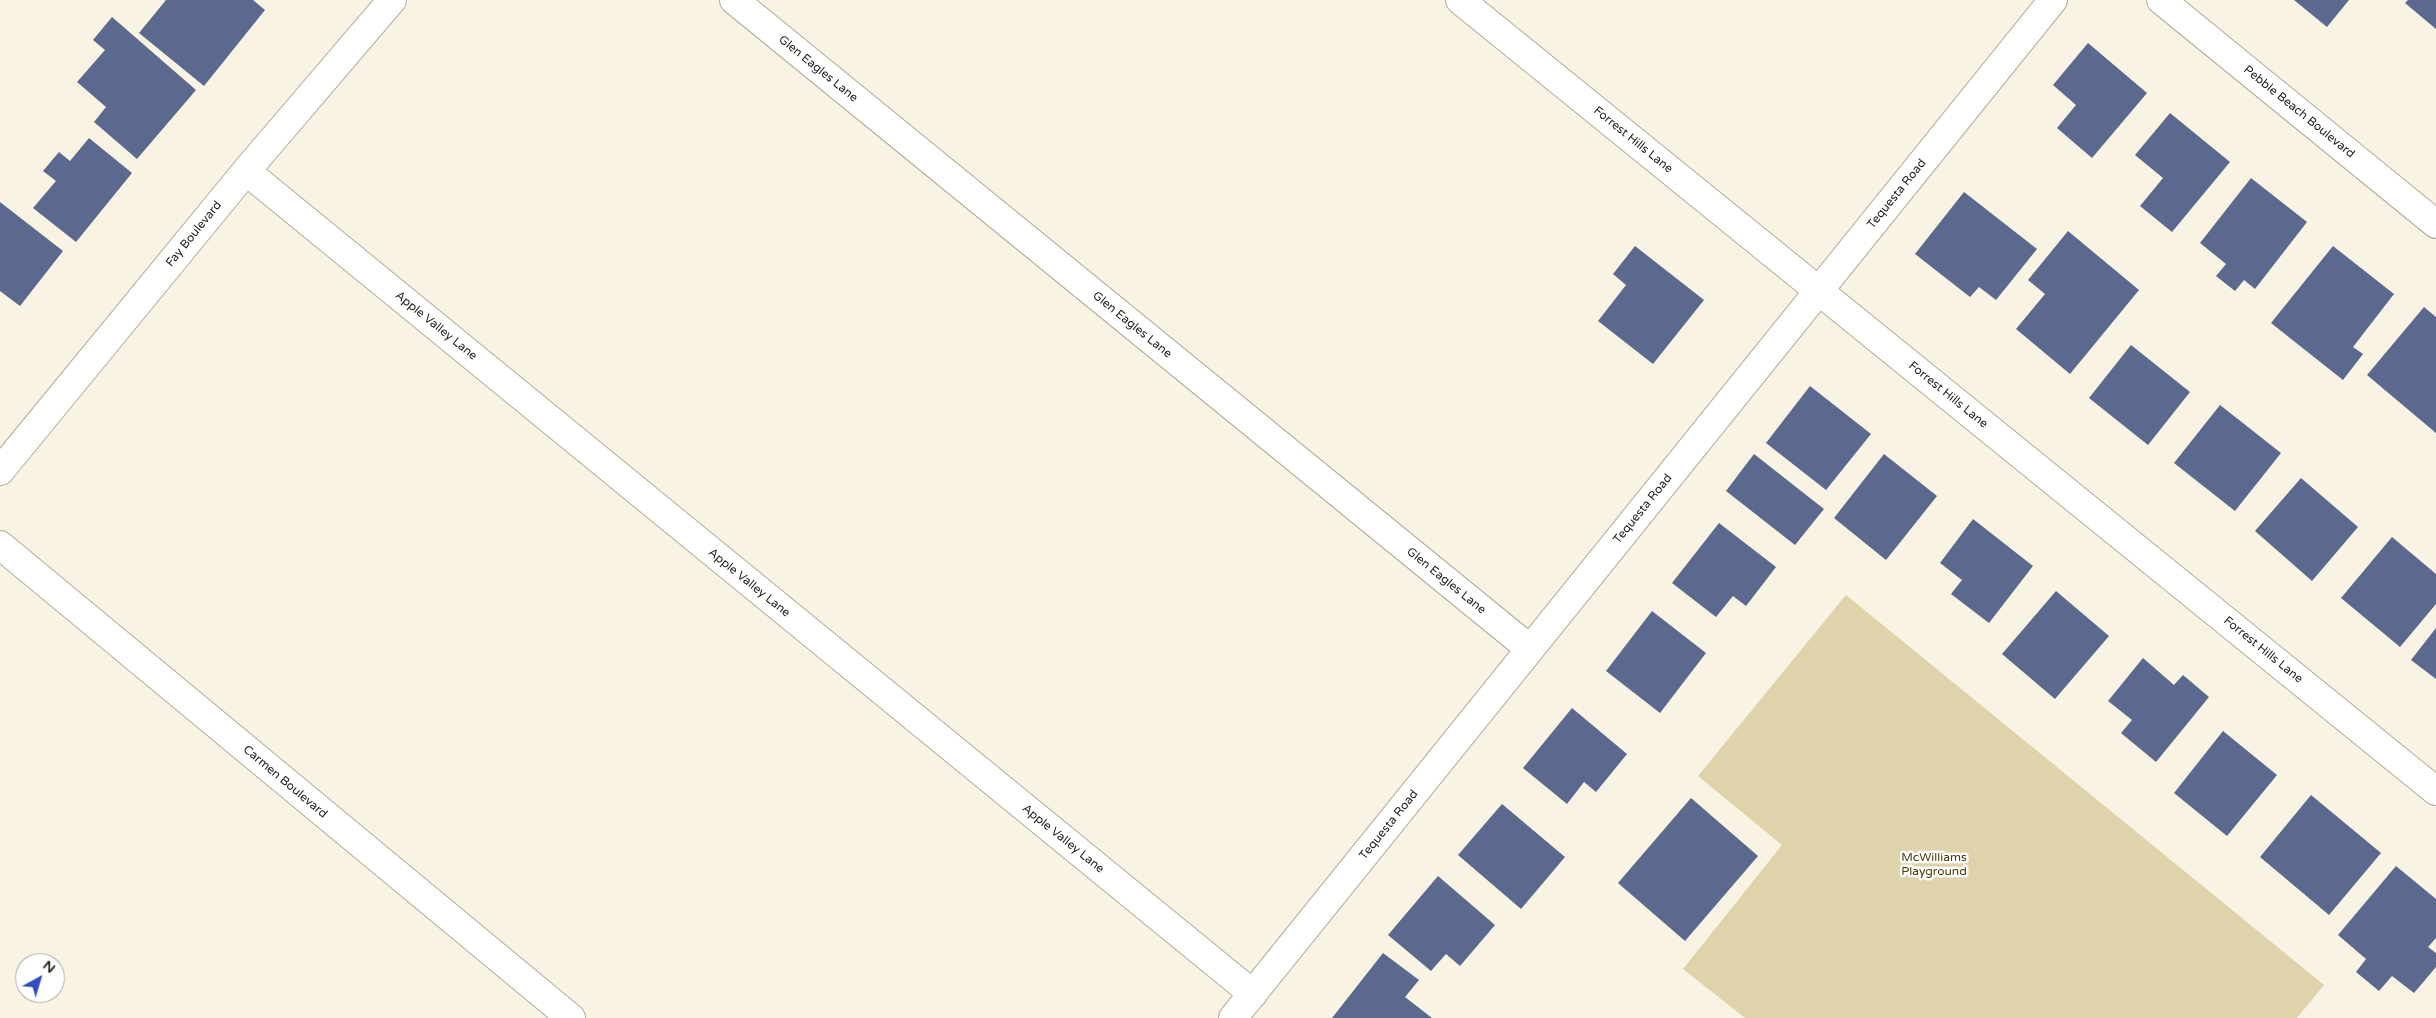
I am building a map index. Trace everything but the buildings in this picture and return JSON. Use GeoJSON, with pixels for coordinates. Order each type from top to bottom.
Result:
{"type":"FeatureCollection","features":[{"type":"Feature","properties":{"kind":"street","name":"Fay Boulevard"},"geometry":{"type":"LineString","coordinates":[[0,471],[246,171],[392,0]]}},
{"type":"Feature","properties":{"kind":"street","name":"Glen Eagles Lane"},"geometry":{"type":"LineString","coordinates":[[734,0],[1530,649]]}},
{"type":"Feature","properties":{"kind":"street","name":"Forrest Hills Lane"},"geometry":{"type":"LineString","coordinates":[[1460,0],[2436,791]]}},
{"type":"Feature","properties":{"kind":"street","name":"Tequesta Road"},"geometry":{"type":"LineString","coordinates":[[1234,1018],[2053,0]]}},
{"type":"Feature","properties":{"kind":"street","name":"Pebble Beach Boulevard"},"geometry":{"type":"LineString","coordinates":[[2162,0],[2436,224]]}},
{"type":"Feature","properties":{"kind":"street","name":"Apple Valley Lane"},"geometry":{"type":"LineString","coordinates":[[246,171],[1253,994]]}},
{"type":"Feature","properties":{"kind":"street","name":"Carmen Boulevard"},"geometry":{"type":"LineString","coordinates":[[0,545],[571,1018]]}},
{"type":"Feature","properties":{"kind":"green space","name":"McWilliams Playground"},"geometry":{"type":"Polygon","coordinates":[[[1846,595],[2324,985],[2297,1018],[1745,1018],[1683,969],[1782,845],[1698,776],[1846,595]]]}}]}
